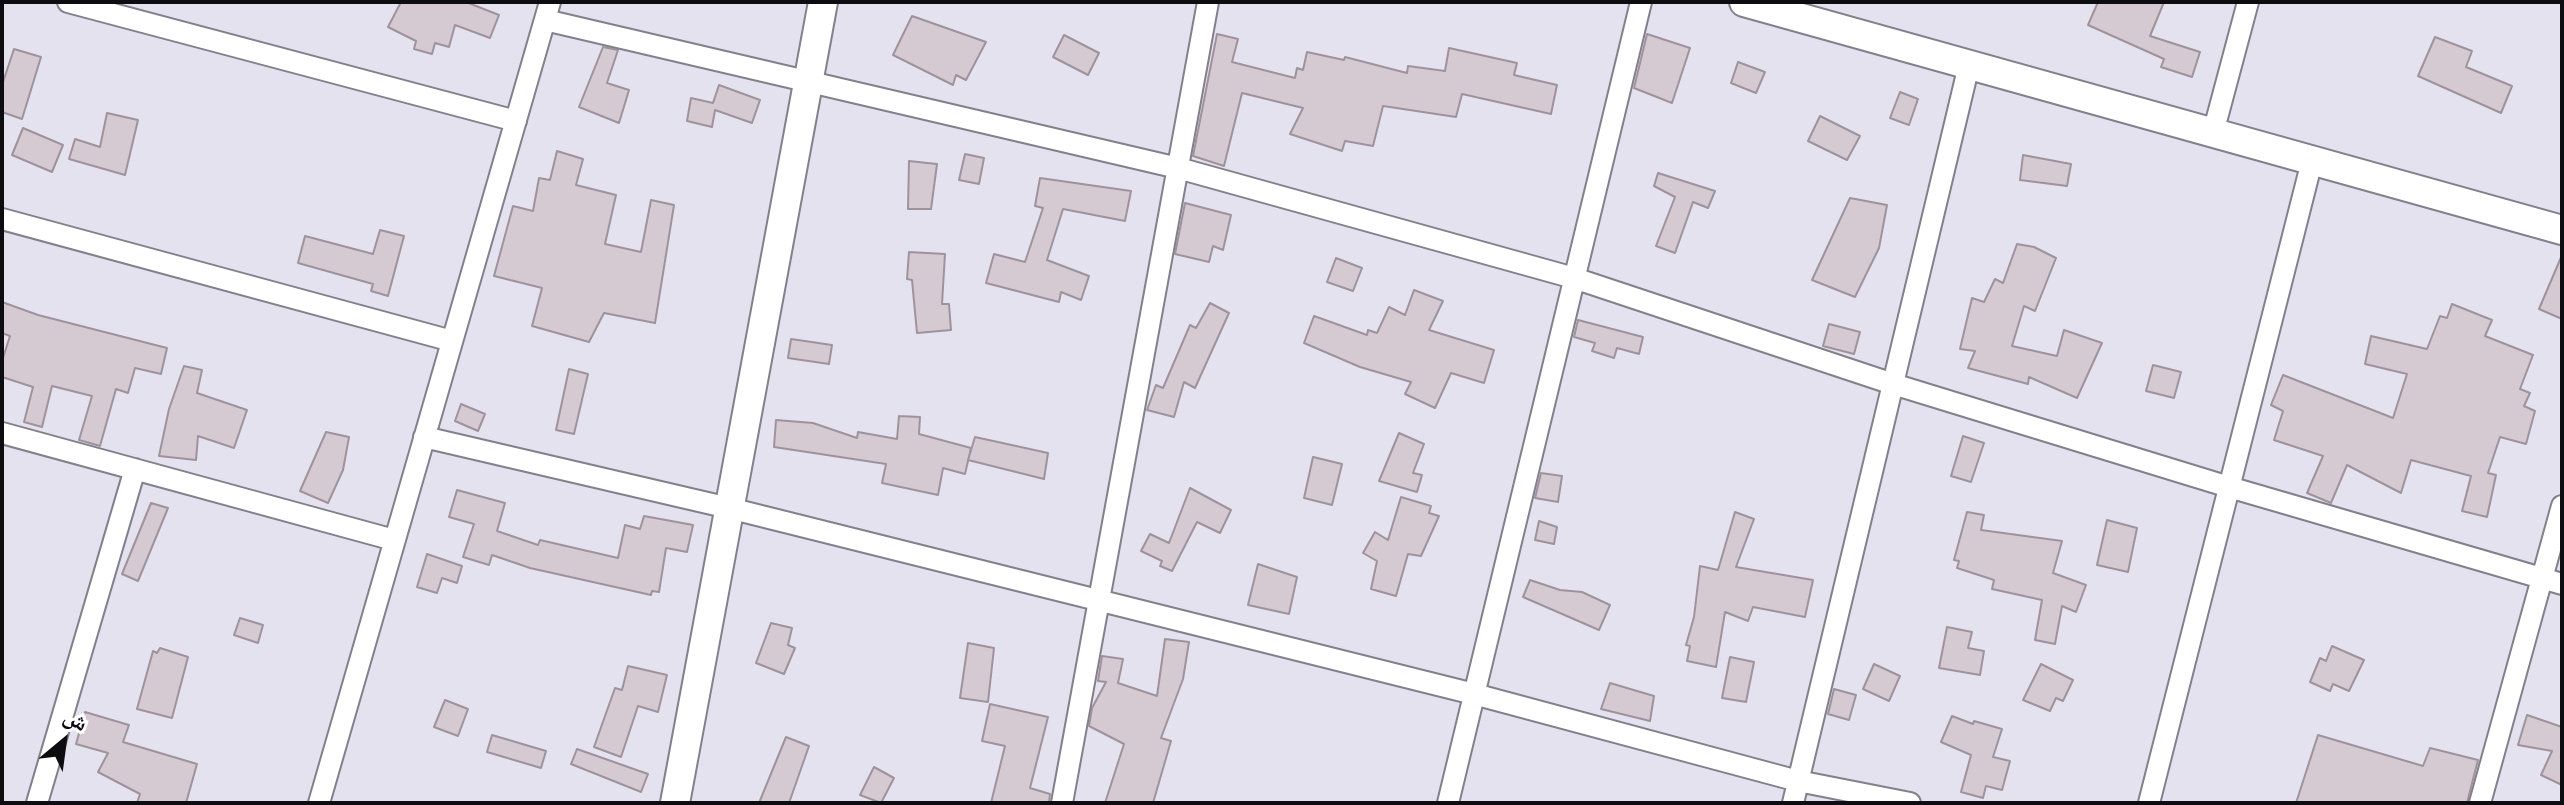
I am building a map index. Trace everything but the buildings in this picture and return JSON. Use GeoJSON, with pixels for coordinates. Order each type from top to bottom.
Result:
{"type":"FeatureCollection","features":[{"type":"Feature","properties":{"kind":"main road"},"geometry":{"type":"LineString","coordinates":[[675,803],[823,2]]}},
{"type":"Feature","properties":{"kind":"main road"},"geometry":{"type":"LineString","coordinates":[[1744,2],[2562,230]]}},
{"type":"Feature","properties":{"kind":"street"},"geometry":{"type":"LineString","coordinates":[[68,2],[121,9],[516,121]]}},
{"type":"Feature","properties":{"kind":"street"},"geometry":{"type":"LineString","coordinates":[[1062,803],[1208,2]]}},
{"type":"Feature","properties":{"kind":"street"},"geometry":{"type":"LineString","coordinates":[[1448,803],[1641,2]]}},
{"type":"Feature","properties":{"kind":"street"},"geometry":{"type":"LineString","coordinates":[[2213,133],[2248,2]]}},
{"type":"Feature","properties":{"kind":"street"},"geometry":{"type":"LineString","coordinates":[[319,803],[547,11],[808,82],[1178,168],[1574,278],[1893,384],[2229,487],[2562,584]]}},
{"type":"Feature","properties":{"kind":"street"},"geometry":{"type":"LineString","coordinates":[[1793,803],[1969,65]]}},
{"type":"Feature","properties":{"kind":"street"},"geometry":{"type":"LineString","coordinates":[[2149,803],[2312,161]]}},
{"type":"Feature","properties":{"kind":"street"},"geometry":{"type":"LineString","coordinates":[[2,219],[452,341]]}},
{"type":"Feature","properties":{"kind":"street"},"geometry":{"type":"LineString","coordinates":[[2,433],[394,540]]}},
{"type":"Feature","properties":{"kind":"street"},"geometry":{"type":"LineString","coordinates":[[424,437],[729,508],[1474,694],[1798,781],[1910,803]]}},
{"type":"Feature","properties":{"kind":"street"},"geometry":{"type":"LineString","coordinates":[[37,803],[135,469]]}},
{"type":"Feature","properties":{"kind":"street"},"geometry":{"type":"LineString","coordinates":[[2480,803],[2562,506]]}}]}
